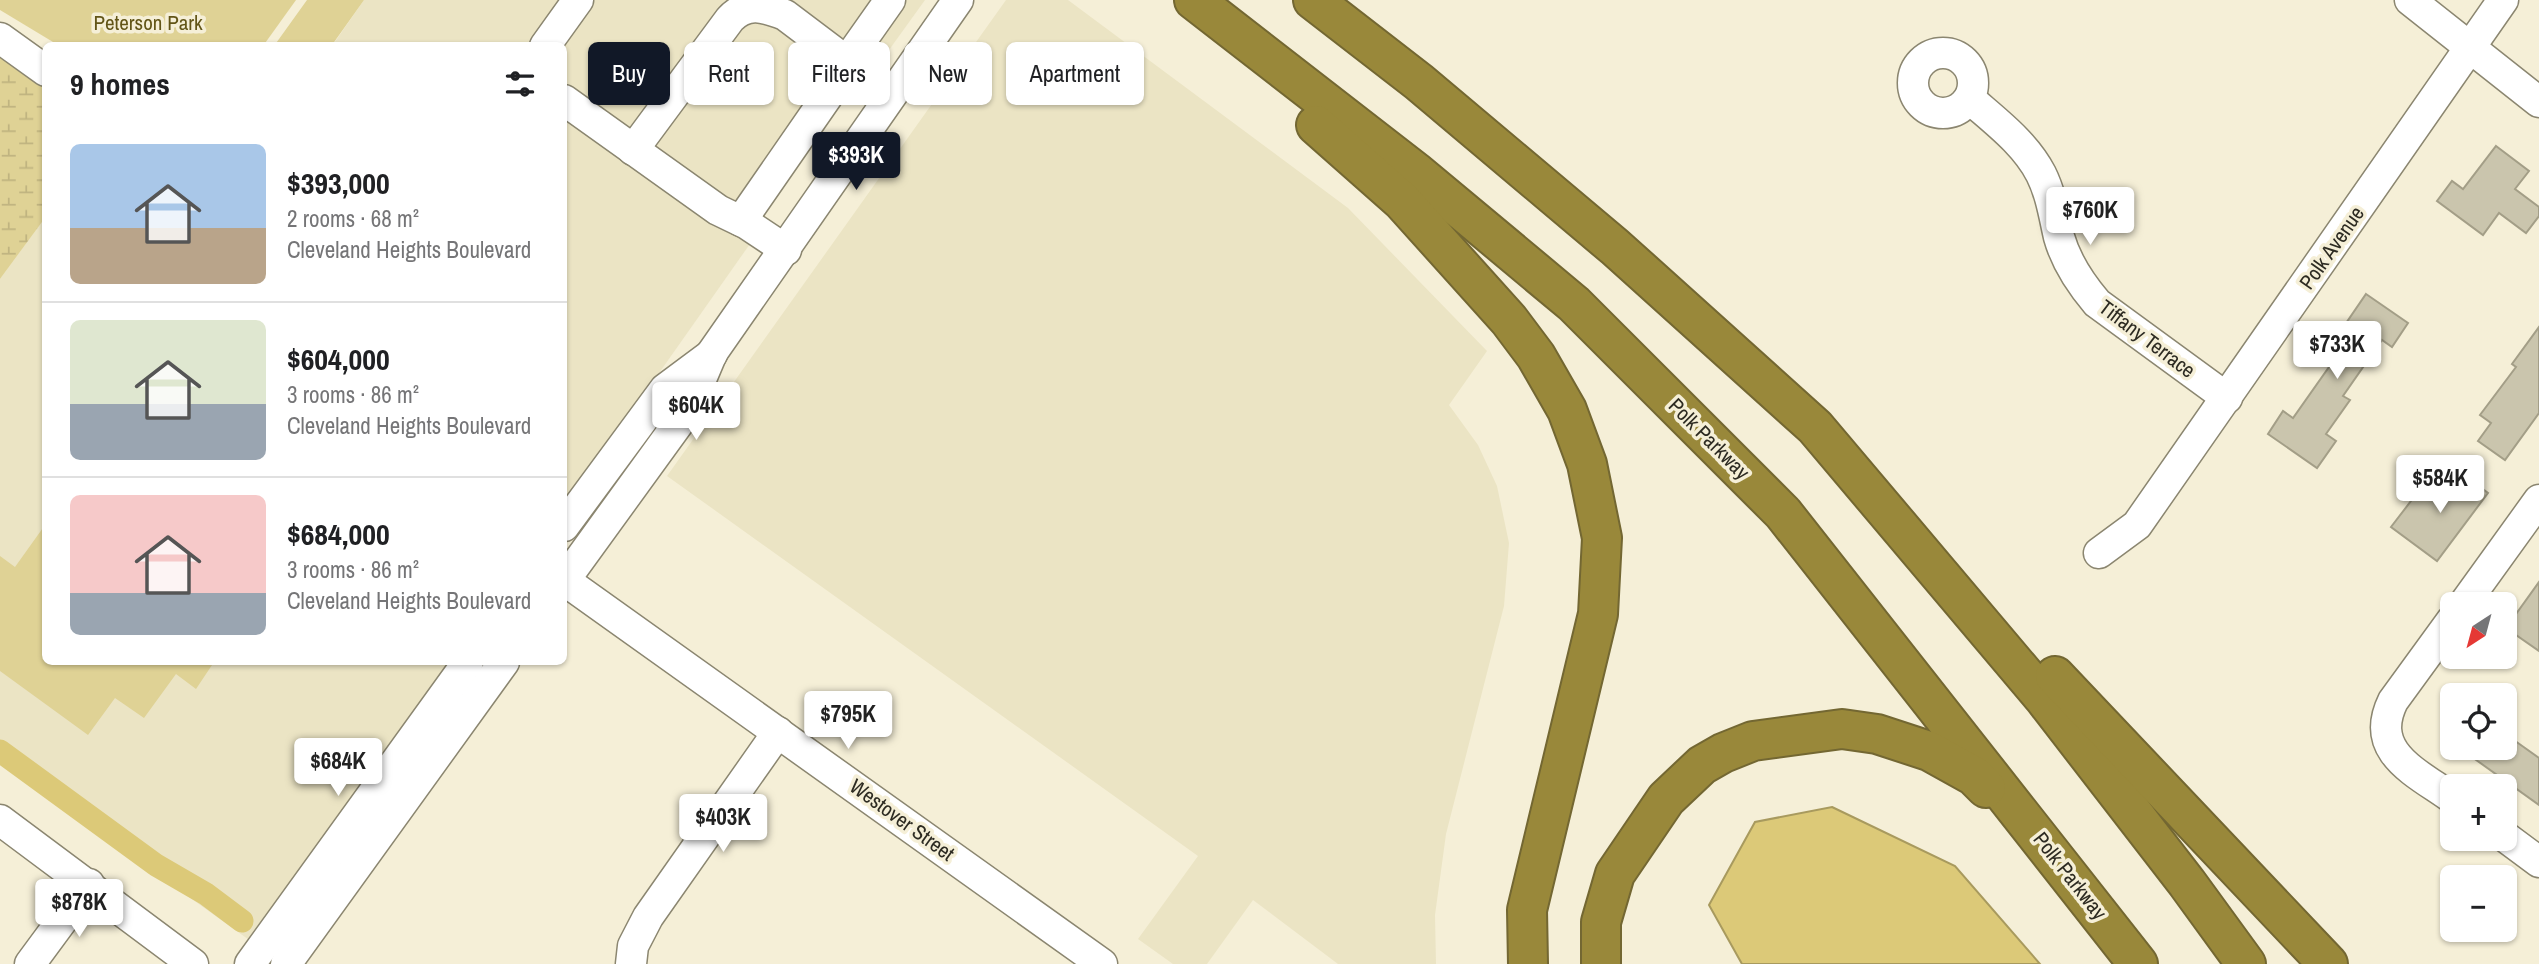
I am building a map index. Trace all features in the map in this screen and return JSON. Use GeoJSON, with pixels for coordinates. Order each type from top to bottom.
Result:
{"type":"FeatureCollection","features":[{"type":"Feature","properties":{"kind":"highway"},"geometry":{"type":"LineString","coordinates":[[1181,0],[1216,35],[1402,201],[1509,320],[1536,356],[1567,410],[1587,464],[1602,538],[1598,614],[1527,910],[1528,964]]}},
{"type":"Feature","properties":{"kind":"highway","name":"Polk Parkway"},"geometry":{"type":"LineString","coordinates":[[1194,0],[1417,173],[1574,304],[1783,513],[2128,951]]}},
{"type":"Feature","properties":{"kind":"highway"},"geometry":{"type":"LineString","coordinates":[[1313,0],[1419,82],[1615,247],[1815,427],[2328,964]]}},
{"type":"Feature","properties":{"kind":"highway"},"geometry":{"type":"LineString","coordinates":[[1815,427],[2044,698],[2246,964]]}},
{"type":"Feature","properties":{"kind":"highway"},"geometry":{"type":"LineString","coordinates":[[1601,964],[1601,922],[1615,874],[1666,799],[1702,765],[1753,741],[1842,729],[1877,734],[1929,751],[1974,776],[2128,951]]}},
{"type":"Feature","properties":{"kind":"street"},"geometry":{"type":"LineString","coordinates":[[548,42],[578,0]]}},
{"type":"Feature","properties":{"kind":"street"},"geometry":{"type":"LineString","coordinates":[[860,42],[890,0]]}},
{"type":"Feature","properties":{"kind":"street"},"geometry":{"type":"LineString","coordinates":[[567,576],[688,410],[712,353],[958,0]]}},
{"type":"Feature","properties":{"kind":"street"},"geometry":{"type":"LineString","coordinates":[[2410,0],[2539,102]]}},
{"type":"Feature","properties":{"kind":"street","name":"Polk Avenue"},"geometry":{"type":"LineString","coordinates":[[2099,554],[2137,525],[2503,0]]}},
{"type":"Feature","properties":{"kind":"street"},"geometry":{"type":"LineString","coordinates":[[633,150],[738,10],[764,7],[785,15],[821,42]]}},
{"type":"Feature","properties":{"kind":"street"},"geometry":{"type":"LineString","coordinates":[[0,38],[42,68]]}},
{"type":"Feature","properties":{"kind":"street","name":"Tiffany Terrace"},"geometry":{"type":"LineString","coordinates":[[1970,99],[2033,160],[2053,204],[2068,263],[2096,303],[2227,398]]}},
{"type":"Feature","properties":{"kind":"street"},"geometry":{"type":"LineString","coordinates":[[567,102],[718,210],[741,221],[786,250]]}},
{"type":"Feature","properties":{"kind":"street"},"geometry":{"type":"LineString","coordinates":[[741,221],[821,105]]}},
{"type":"Feature","properties":{"kind":"street"},"geometry":{"type":"LineString","coordinates":[[567,522],[664,389],[712,353]]}},
{"type":"Feature","properties":{"kind":"street"},"geometry":{"type":"LineString","coordinates":[[2473,592],[2539,500]]}},
{"type":"Feature","properties":{"kind":"street","name":"Westover Street"},"geometry":{"type":"LineString","coordinates":[[567,582],[1102,964]]}},
{"type":"Feature","properties":{"kind":"street"},"geometry":{"type":"LineString","coordinates":[[2440,636],[2393,701],[2385,716],[2385,733],[2389,747],[2401,761],[2440,789]]}},
{"type":"Feature","properties":{"kind":"street"},"geometry":{"type":"LineString","coordinates":[[250,964],[466,665]]}},
{"type":"Feature","properties":{"kind":"street"},"geometry":{"type":"LineString","coordinates":[[286,964],[502,665]]}},
{"type":"Feature","properties":{"kind":"street"},"geometry":{"type":"LineString","coordinates":[[632,964],[633,946],[648,917],[778,732]]}},
{"type":"Feature","properties":{"kind":"street"},"geometry":{"type":"LineString","coordinates":[[0,820],[193,964]]}},
{"type":"Feature","properties":{"kind":"street"},"geometry":{"type":"LineString","coordinates":[[2517,846],[2539,862]]}},
{"type":"Feature","properties":{"kind":"street"},"geometry":{"type":"LineString","coordinates":[[30,964],[89,884]]}},
{"type":"Feature","properties":{"kind":"shaded area"},"geometry":{"type":"Polygon","coordinates":[[[364,0],[565,0],[534,42],[335,42],[364,0]]]}},
{"type":"Feature","properties":{"kind":"shaded area"},"geometry":{"type":"Polygon","coordinates":[[[591,0],[734,0],[702,42],[684,42],[684,65],[670,83],[670,42],[588,42],[588,103],[567,87],[567,42],[591,0]]]}},
{"type":"Feature","properties":{"kind":"shaded area"},"geometry":{"type":"Polygon","coordinates":[[[779,0],[877,0],[847,42],[841,42],[779,0]]]}},
{"type":"Feature","properties":{"kind":"shaded area"},"geometry":{"type":"Polygon","coordinates":[[[903,0],[925,0],[890,49],[890,42],[874,42],[903,0]]]}},
{"type":"Feature","properties":{"kind":"shaded area"},"geometry":{"type":"Polygon","coordinates":[[[1006,0],[1068,0],[1125,42],[1006,42],[1006,105],[1144,105],[1144,56],[1348,208],[1487,351],[1449,405],[1478,445],[1497,486],[1509,543],[1504,606],[1446,834],[1435,915],[1436,964],[1338,964],[1253,900],[1207,964],[1173,964],[1138,939],[1198,856],[667,476],[931,105],[992,105],[992,42],[976,42],[1006,0]]]}},
{"type":"Feature","properties":{"kind":"shaded area"},"geometry":{"type":"Polygon","coordinates":[[[761,19],[778,25],[801,42],[788,42],[788,105],[807,105],[738,206],[649,147],[684,100],[684,105],[774,105],[774,42],[727,42],[743,21],[761,19]]]}},
{"type":"Feature","properties":{"kind":"shaded area"},"geometry":{"type":"Polygon","coordinates":[[[591,105],[653,105],[631,134],[591,105]]]}},
{"type":"Feature","properties":{"kind":"shaded area"},"geometry":{"type":"Polygon","coordinates":[[[567,117],[752,241],[567,504],[567,117]]]}},
{"type":"Feature","properties":{"kind":"shaded area"},"geometry":{"type":"Polygon","coordinates":[[[42,222],[42,665],[453,665],[252,942],[0,762],[0,279],[42,222]]]}},
{"type":"Feature","properties":{"kind":"shaded area"},"geometry":{"type":"Polygon","coordinates":[[[1832,807],[1955,866],[2040,964],[1742,964],[1709,905],[1755,822],[1832,807]]]}},
{"type":"Feature","properties":{"kind":"green space","name":"Peterson Park"},"geometry":{"type":"Polygon","coordinates":[[[0,0],[296,0],[266,42],[53,42],[0,10],[0,0]]]}},
{"type":"Feature","properties":{"kind":"green space"},"geometry":{"type":"Polygon","coordinates":[[[307,0],[364,0],[334,42],[277,42],[307,0]]]}},
{"type":"Feature","properties":{"kind":"green space"},"geometry":{"type":"Polygon","coordinates":[[[0,54],[42,84],[42,222],[0,279],[0,54]]]}},
{"type":"Feature","properties":{"kind":"green space"},"geometry":{"type":"Polygon","coordinates":[[[42,529],[42,665],[212,665],[196,689],[176,674],[144,718],[115,698],[88,735],[0,671],[0,556],[15,567],[42,529]]]}},
{"type":"Feature","properties":{"kind":"building"},"geometry":{"type":"Polygon","coordinates":[[[2496,146],[2529,171],[2515,189],[2539,207],[2539,216],[2526,233],[2499,213],[2483,235],[2437,201],[2452,181],[2463,189],[2496,146]]]}},
{"type":"Feature","properties":{"kind":"building"},"geometry":{"type":"Polygon","coordinates":[[[2366,294],[2408,323],[2392,347],[2382,340],[2343,396],[2350,400],[2326,434],[2336,441],[2317,468],[2268,434],[2283,411],[2293,418],[2336,357],[2327,351],[2366,294]]]}},
{"type":"Feature","properties":{"kind":"building"},"geometry":{"type":"Polygon","coordinates":[[[2539,327],[2539,413],[2505,460],[2478,441],[2491,423],[2480,415],[2516,367],[2512,364],[2539,327]]]}},
{"type":"Feature","properties":{"kind":"building"},"geometry":{"type":"Polygon","coordinates":[[[2456,469],[2488,493],[2437,561],[2391,527],[2421,488],[2434,498],[2456,469]]]}},
{"type":"Feature","properties":{"kind":"building"},"geometry":{"type":"Polygon","coordinates":[[[2539,582],[2539,651],[2517,636],[2517,613],[2539,582]]]}},
{"type":"Feature","properties":{"kind":"building"},"geometry":{"type":"Polygon","coordinates":[[[2517,742],[2539,758],[2539,805],[2517,789],[2517,774],[2496,774],[2476,760],[2517,760],[2517,742]]]}},
{"type":"Feature","properties":{"kind":"waterway"},"geometry":{"type":"LineString","coordinates":[[0,751],[156,865],[206,894],[242,921]]}}]}
